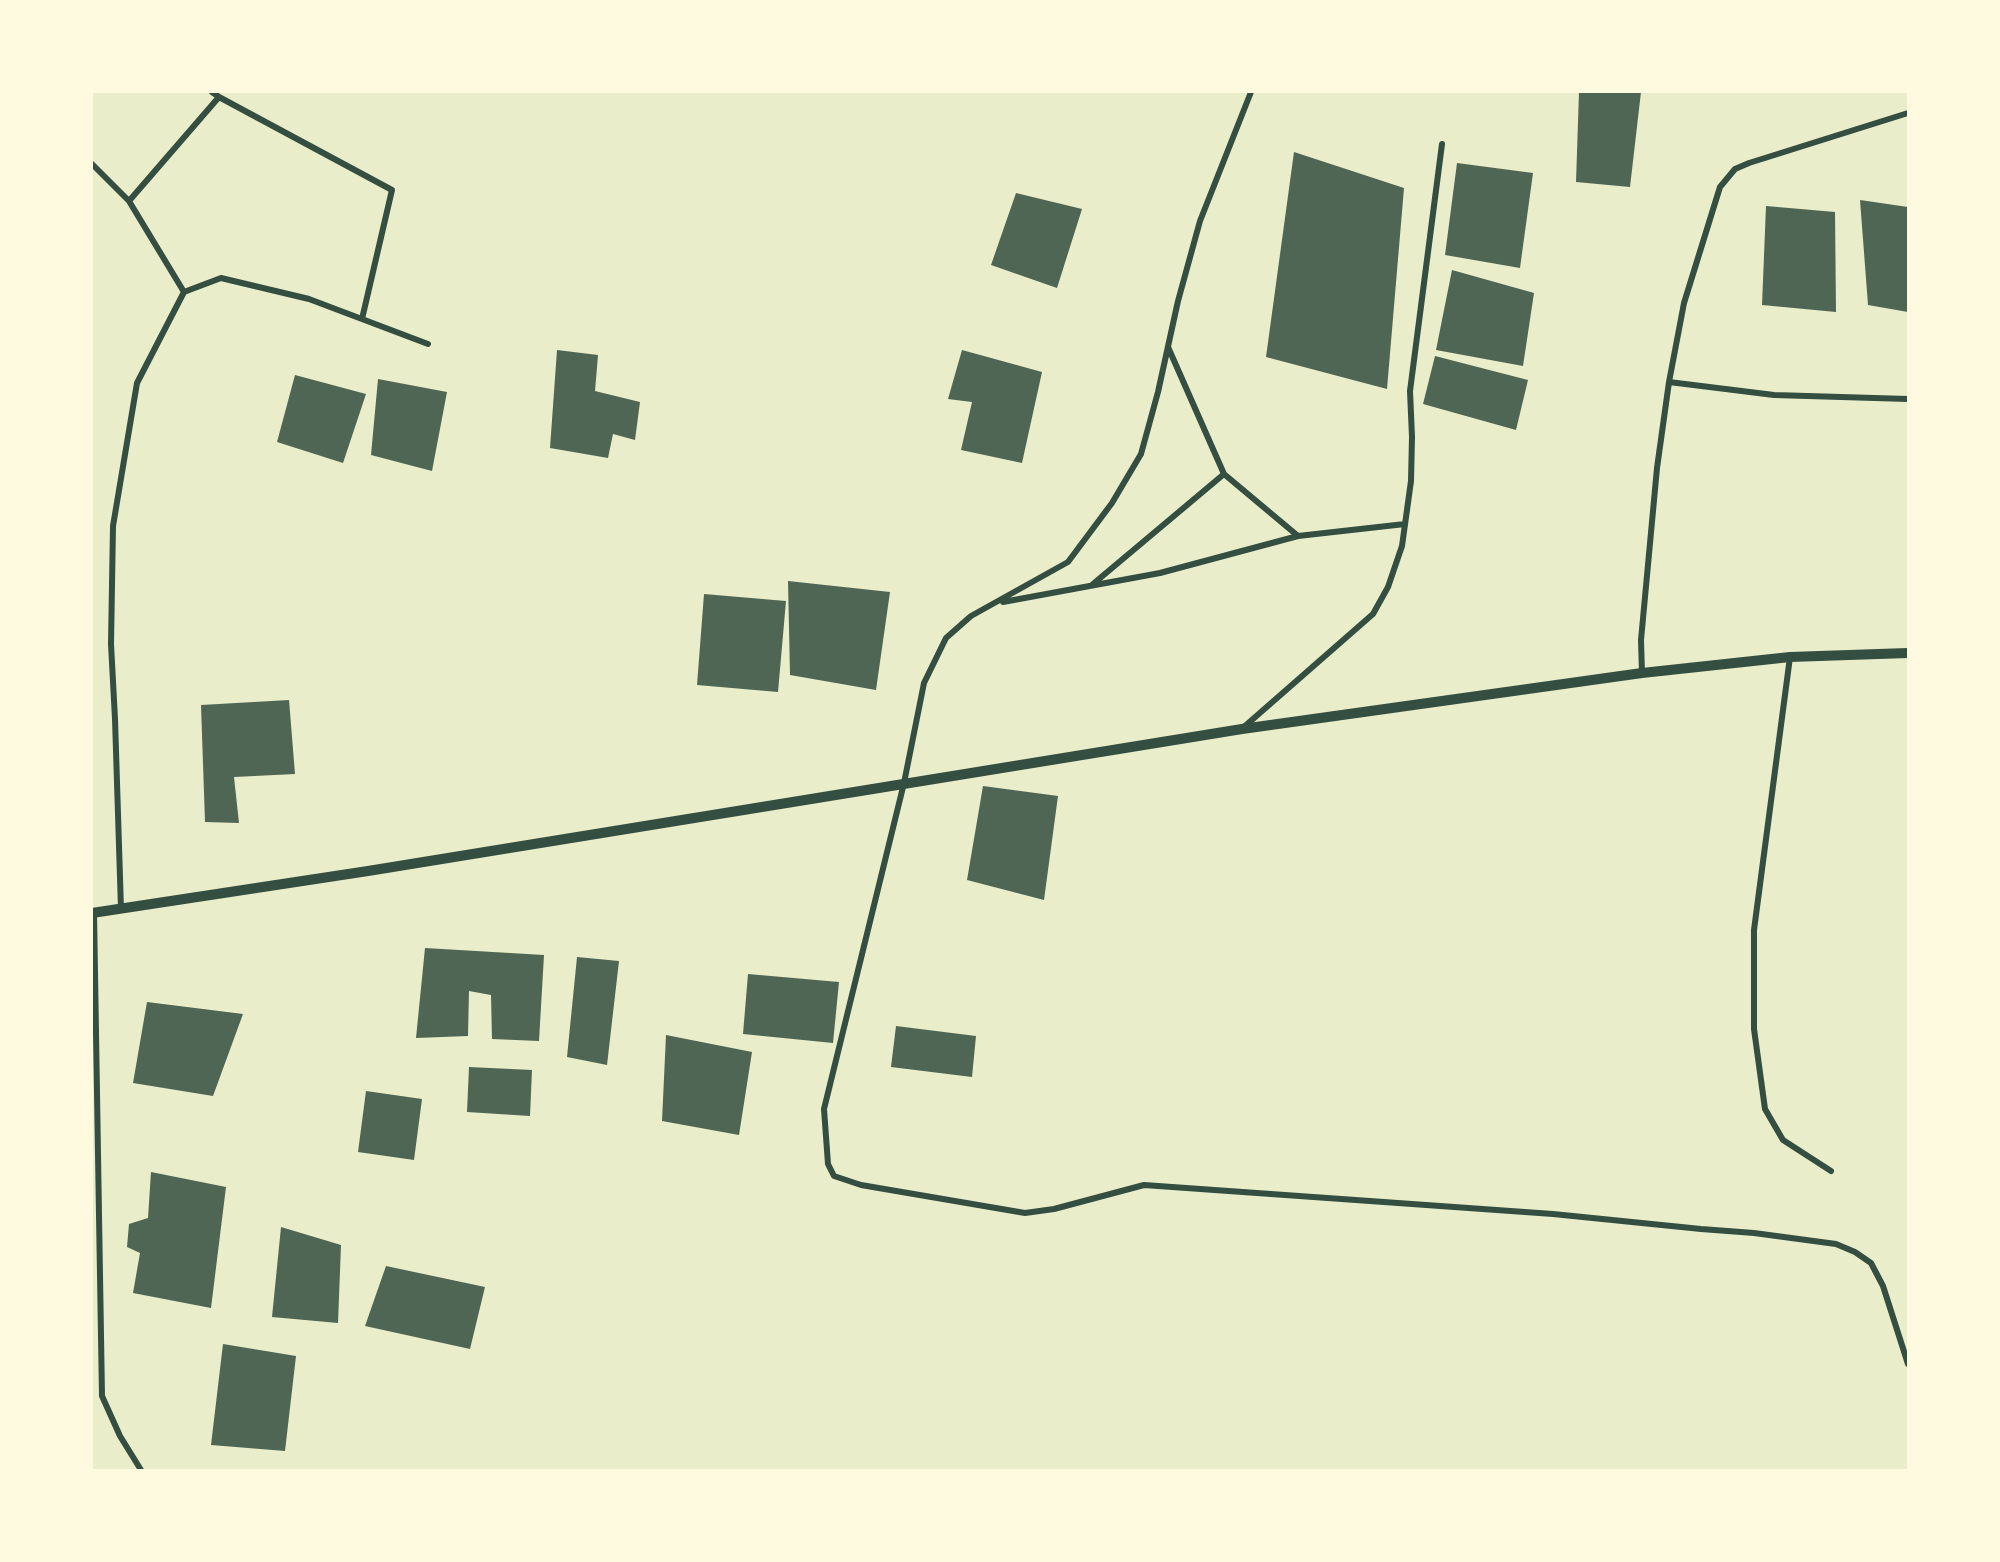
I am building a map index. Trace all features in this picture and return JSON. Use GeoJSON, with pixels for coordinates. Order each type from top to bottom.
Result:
{"type":"FeatureCollection","features":[{"type":"Feature","properties":{"kind":"street"},"geometry":{"type":"LineString","coordinates":[[212,92],[219,98],[392,190],[362,319]]}},
{"type":"Feature","properties":{"kind":"street"},"geometry":{"type":"LineString","coordinates":[[1251,92],[1200,221],[1141,454],[1112,503],[1068,562],[971,616],[946,638],[924,683],[904,783],[825,1108],[828,1164],[834,1176],[861,1185],[1025,1213],[1054,1209],[1144,1185],[1553,1214],[1754,1233],[1836,1244],[1855,1252],[1871,1263],[1883,1286],[1908,1364]]}},
{"type":"Feature","properties":{"kind":"street"},"geometry":{"type":"LineString","coordinates":[[129,201],[219,98]]}},
{"type":"Feature","properties":{"kind":"street"},"geometry":{"type":"LineString","coordinates":[[1642,673],[1641,640],[1657,468],[1669,382],[1684,303],[1717,196],[1728,175],[1735,168],[1908,113]]}},
{"type":"Feature","properties":{"kind":"street"},"geometry":{"type":"LineString","coordinates":[[1242,729],[1373,614],[1388,587],[1402,546],[1411,481],[1413,437],[1410,392],[1442,144]]}},
{"type":"Feature","properties":{"kind":"street"},"geometry":{"type":"LineString","coordinates":[[92,164],[129,201],[183,292]]}},
{"type":"Feature","properties":{"kind":"street"},"geometry":{"type":"LineString","coordinates":[[122,909],[111,644],[113,526],[137,383],[183,292],[220,278],[309,299],[428,344]]}},
{"type":"Feature","properties":{"kind":"street"},"geometry":{"type":"LineString","coordinates":[[1168,347],[1224,474],[1298,536]]}},
{"type":"Feature","properties":{"kind":"street"},"geometry":{"type":"LineString","coordinates":[[1669,382],[1774,395],[1908,399]]}},
{"type":"Feature","properties":{"kind":"street"},"geometry":{"type":"LineString","coordinates":[[1091,586],[1224,474]]}},
{"type":"Feature","properties":{"kind":"street"},"geometry":{"type":"LineString","coordinates":[[997,603],[1160,573],[1298,536],[1405,524]]}},
{"type":"Feature","properties":{"kind":"street"},"geometry":{"type":"LineString","coordinates":[[141,1470],[120,1436],[102,1396],[93,913],[368,871],[1242,729],[1642,673],[1791,657],[1908,653]]}},
{"type":"Feature","properties":{"kind":"street"},"geometry":{"type":"LineString","coordinates":[[1791,657],[1754,930],[1754,1029],[1765,1108],[1784,1140],[1832,1172]]}},
{"type":"Feature","properties":{"kind":"building"},"geometry":{"type":"Polygon","coordinates":[[[1579,92],[1641,92],[1630,187],[1576,182],[1579,92]]]}},
{"type":"Feature","properties":{"kind":"building"},"geometry":{"type":"Polygon","coordinates":[[[1294,152],[1404,188],[1387,389],[1266,357],[1294,152]]]}},
{"type":"Feature","properties":{"kind":"building"},"geometry":{"type":"Polygon","coordinates":[[[1457,163],[1533,173],[1520,268],[1445,255],[1457,163]]]}},
{"type":"Feature","properties":{"kind":"building"},"geometry":{"type":"Polygon","coordinates":[[[1016,193],[1082,209],[1057,288],[991,265],[1016,193]]]}},
{"type":"Feature","properties":{"kind":"building"},"geometry":{"type":"Polygon","coordinates":[[[1860,200],[1908,207],[1908,312],[1868,305],[1860,200]]]}},
{"type":"Feature","properties":{"kind":"building"},"geometry":{"type":"Polygon","coordinates":[[[1766,206],[1835,212],[1836,312],[1762,305],[1766,206]]]}},
{"type":"Feature","properties":{"kind":"building"},"geometry":{"type":"Polygon","coordinates":[[[1452,270],[1534,293],[1523,366],[1436,350],[1452,270]]]}},
{"type":"Feature","properties":{"kind":"building"},"geometry":{"type":"Polygon","coordinates":[[[557,350],[598,355],[595,391],[640,402],[635,440],[613,434],[608,458],[550,448],[557,350]]]}},
{"type":"Feature","properties":{"kind":"building"},"geometry":{"type":"Polygon","coordinates":[[[962,350],[1042,372],[1022,463],[961,450],[972,402],[948,399],[962,350]]]}},
{"type":"Feature","properties":{"kind":"building"},"geometry":{"type":"Polygon","coordinates":[[[1435,356],[1528,380],[1516,430],[1423,404],[1435,356]]]}},
{"type":"Feature","properties":{"kind":"building"},"geometry":{"type":"Polygon","coordinates":[[[295,375],[366,394],[343,463],[277,442],[295,375]]]}},
{"type":"Feature","properties":{"kind":"building"},"geometry":{"type":"Polygon","coordinates":[[[378,379],[447,392],[432,471],[371,455],[378,379]]]}},
{"type":"Feature","properties":{"kind":"building"},"geometry":{"type":"Polygon","coordinates":[[[788,581],[890,592],[876,690],[790,675],[788,581]]]}},
{"type":"Feature","properties":{"kind":"building"},"geometry":{"type":"Polygon","coordinates":[[[704,594],[786,601],[778,692],[697,685],[704,594]]]}},
{"type":"Feature","properties":{"kind":"building"},"geometry":{"type":"Polygon","coordinates":[[[289,700],[295,774],[234,777],[239,823],[205,822],[201,705],[289,700]]]}},
{"type":"Feature","properties":{"kind":"building"},"geometry":{"type":"Polygon","coordinates":[[[983,786],[1058,796],[1044,900],[967,880],[983,786]]]}},
{"type":"Feature","properties":{"kind":"building"},"geometry":{"type":"Polygon","coordinates":[[[425,948],[544,955],[539,1041],[492,1039],[491,995],[469,991],[468,1036],[416,1038],[425,948]]]}},
{"type":"Feature","properties":{"kind":"building"},"geometry":{"type":"Polygon","coordinates":[[[577,957],[619,961],[607,1065],[567,1057],[577,957]]]}},
{"type":"Feature","properties":{"kind":"building"},"geometry":{"type":"Polygon","coordinates":[[[748,974],[839,982],[833,1043],[743,1034],[748,974]]]}},
{"type":"Feature","properties":{"kind":"building"},"geometry":{"type":"Polygon","coordinates":[[[147,1002],[243,1014],[213,1096],[133,1083],[147,1002]]]}},
{"type":"Feature","properties":{"kind":"building"},"geometry":{"type":"Polygon","coordinates":[[[896,1026],[976,1036],[972,1077],[891,1067],[896,1026]]]}},
{"type":"Feature","properties":{"kind":"building"},"geometry":{"type":"Polygon","coordinates":[[[666,1035],[752,1052],[739,1135],[662,1121],[666,1035]]]}},
{"type":"Feature","properties":{"kind":"building"},"geometry":{"type":"Polygon","coordinates":[[[469,1067],[532,1070],[530,1116],[467,1112],[469,1067]]]}},
{"type":"Feature","properties":{"kind":"building"},"geometry":{"type":"Polygon","coordinates":[[[366,1091],[422,1099],[414,1160],[358,1152],[366,1091]]]}},
{"type":"Feature","properties":{"kind":"building"},"geometry":{"type":"Polygon","coordinates":[[[151,1172],[226,1187],[211,1308],[133,1293],[140,1253],[127,1247],[129,1224],[148,1218],[151,1172]]]}},
{"type":"Feature","properties":{"kind":"building"},"geometry":{"type":"Polygon","coordinates":[[[281,1227],[341,1245],[338,1323],[272,1317],[281,1227]]]}},
{"type":"Feature","properties":{"kind":"building"},"geometry":{"type":"Polygon","coordinates":[[[386,1266],[485,1287],[470,1349],[365,1326],[386,1266]]]}},
{"type":"Feature","properties":{"kind":"building"},"geometry":{"type":"Polygon","coordinates":[[[223,1344],[296,1356],[285,1451],[211,1445],[223,1344]]]}}]}
